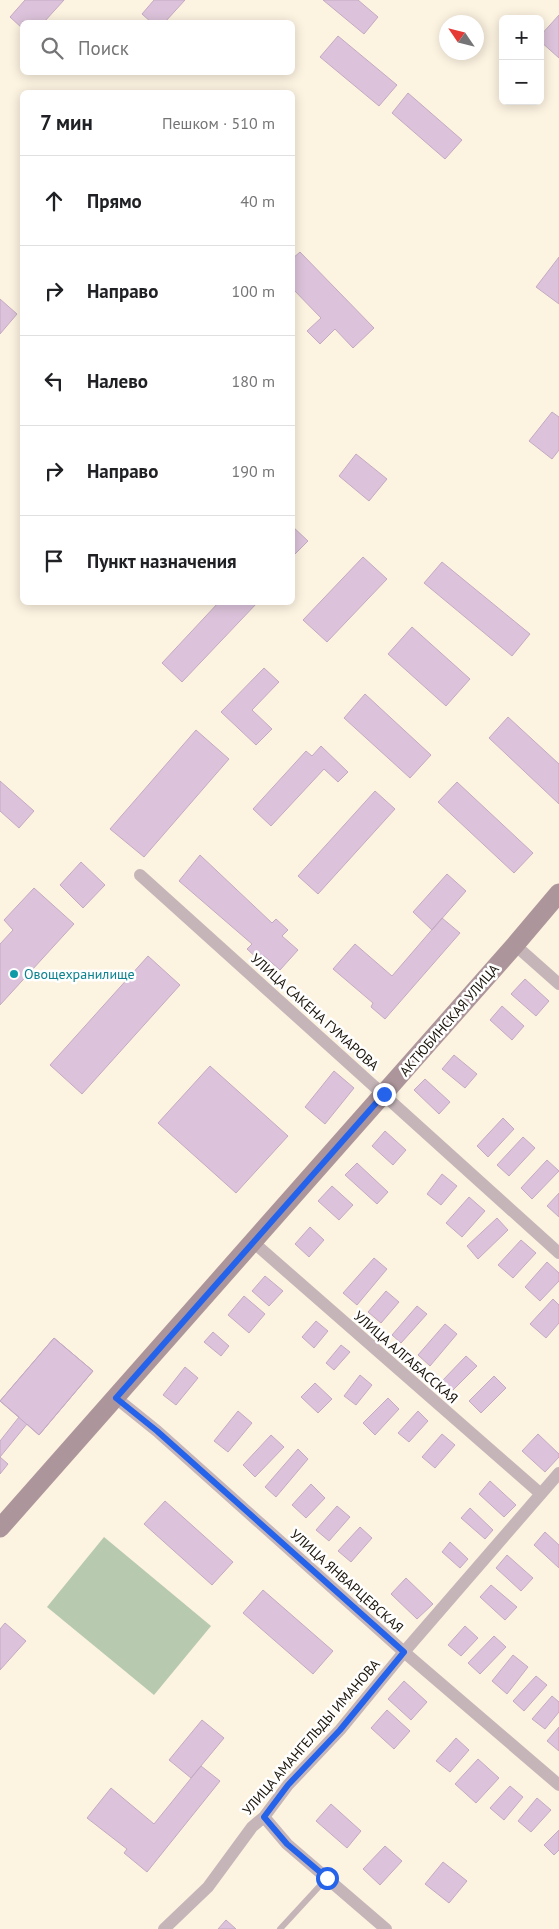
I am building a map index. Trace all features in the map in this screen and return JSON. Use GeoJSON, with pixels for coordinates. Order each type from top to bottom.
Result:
{"type":"FeatureCollection","features":[{"type":"Feature","properties":{"kind":"street","name":"УЛИЦА САКЕНА ГУМАРОВА"},"geometry":{"type":"LineString","coordinates":[[140,875],[559,1253]]}},
{"type":"Feature","properties":{"kind":"street","name":"АКТЮБИНСКАЯ УЛИЦА"},"geometry":{"type":"LineString","coordinates":[[0,1528],[559,893]]}},
{"type":"Feature","properties":{"kind":"street"},"geometry":{"type":"LineString","coordinates":[[515,945],[559,984]]}},
{"type":"Feature","properties":{"kind":"street","name":"УЛИЦА АЛГАБАССКАЯ"},"geometry":{"type":"LineString","coordinates":[[253,1242],[541,1494]]}},
{"type":"Feature","properties":{"kind":"street","name":"УЛИЦА ЯНВАРЦЕВСКАЯ"},"geometry":{"type":"LineString","coordinates":[[116,1398],[157,1431],[404,1652],[559,1785]]}},
{"type":"Feature","properties":{"kind":"street","name":"УЛИЦА АМАНГЕЛЬДЫ ИМАНОВА"},"geometry":{"type":"LineString","coordinates":[[164,1929],[208,1887],[252,1827],[264,1817],[288,1785],[340,1730],[404,1652],[559,1473]]}},
{"type":"Feature","properties":{"kind":"street"},"geometry":{"type":"LineString","coordinates":[[264,1817],[287,1844],[386,1929]]}},
{"type":"Feature","properties":{"kind":"lane"},"geometry":{"type":"LineString","coordinates":[[280,1929],[327,1878]]}},
{"type":"Feature","properties":{"kind":"green space"},"geometry":{"type":"Polygon","coordinates":[[[104,1537],[211,1626],[154,1695],[47,1607],[104,1537]]]}},
{"type":"Feature","properties":{"kind":"building"},"geometry":{"type":"Polygon","coordinates":[[[25,0],[64,0],[46,20],[20,20],[20,26],[10,17],[25,0]]]}},
{"type":"Feature","properties":{"kind":"building"},"geometry":{"type":"Polygon","coordinates":[[[154,0],[185,0],[167,20],[149,20],[142,14],[154,0]]]}},
{"type":"Feature","properties":{"kind":"building"},"geometry":{"type":"Polygon","coordinates":[[[323,0],[358,0],[378,17],[364,34],[323,0]]]}},
{"type":"Feature","properties":{"kind":"building"},"geometry":{"type":"Polygon","coordinates":[[[559,15],[559,58],[544,45],[544,32],[559,15]]]}},
{"type":"Feature","properties":{"kind":"building"},"geometry":{"type":"Polygon","coordinates":[[[338,36],[397,85],[379,106],[320,57],[338,36]]]}},
{"type":"Feature","properties":{"kind":"building"},"geometry":{"type":"Polygon","coordinates":[[[408,93],[462,140],[445,159],[392,113],[408,93]]]}},
{"type":"Feature","properties":{"kind":"building"},"geometry":{"type":"Polygon","coordinates":[[[300,252],[374,328],[353,348],[335,329],[320,344],[307,331],[321,318],[295,291],[295,256],[300,252]]]}},
{"type":"Feature","properties":{"kind":"building"},"geometry":{"type":"Polygon","coordinates":[[[559,257],[559,304],[536,287],[559,257]]]}},
{"type":"Feature","properties":{"kind":"building"},"geometry":{"type":"Polygon","coordinates":[[[0,299],[17,314],[0,334],[0,299]]]}},
{"type":"Feature","properties":{"kind":"building"},"geometry":{"type":"Polygon","coordinates":[[[552,412],[559,417],[559,450],[552,459],[529,441],[552,412]]]}},
{"type":"Feature","properties":{"kind":"building"},"geometry":{"type":"Polygon","coordinates":[[[356,454],[387,479],[369,501],[339,476],[356,454]]]}},
{"type":"Feature","properties":{"kind":"building"},"geometry":{"type":"Polygon","coordinates":[[[295,529],[308,541],[295,554],[295,529]]]}},
{"type":"Feature","properties":{"kind":"building"},"geometry":{"type":"Polygon","coordinates":[[[363,557],[387,579],[327,642],[303,620],[363,557]]]}},
{"type":"Feature","properties":{"kind":"building"},"geometry":{"type":"Polygon","coordinates":[[[442,562],[530,634],[512,656],[424,583],[442,562]]]}},
{"type":"Feature","properties":{"kind":"building"},"geometry":{"type":"Polygon","coordinates":[[[216,605],[255,605],[182,682],[162,663],[216,605]]]}},
{"type":"Feature","properties":{"kind":"building"},"geometry":{"type":"Polygon","coordinates":[[[412,627],[470,679],[446,706],[388,654],[412,627]]]}},
{"type":"Feature","properties":{"kind":"building"},"geometry":{"type":"Polygon","coordinates":[[[264,668],[279,682],[252,710],[272,729],[256,745],[221,712],[264,668]]]}},
{"type":"Feature","properties":{"kind":"building"},"geometry":{"type":"Polygon","coordinates":[[[365,694],[431,755],[410,778],[344,718],[365,694]]]}},
{"type":"Feature","properties":{"kind":"building"},"geometry":{"type":"Polygon","coordinates":[[[508,717],[559,764],[559,804],[489,738],[508,717]]]}},
{"type":"Feature","properties":{"kind":"building"},"geometry":{"type":"Polygon","coordinates":[[[196,730],[229,759],[144,857],[110,829],[196,730]]]}},
{"type":"Feature","properties":{"kind":"building"},"geometry":{"type":"Polygon","coordinates":[[[321,746],[348,772],[338,782],[324,769],[271,826],[253,809],[306,751],[312,756],[321,746]]]}},
{"type":"Feature","properties":{"kind":"building"},"geometry":{"type":"Polygon","coordinates":[[[0,781],[34,811],[19,828],[0,811],[0,781]]]}},
{"type":"Feature","properties":{"kind":"building"},"geometry":{"type":"Polygon","coordinates":[[[457,782],[533,853],[514,873],[438,802],[457,782]]]}},
{"type":"Feature","properties":{"kind":"building"},"geometry":{"type":"Polygon","coordinates":[[[375,791],[395,809],[318,894],[298,876],[375,791]]]}},
{"type":"Feature","properties":{"kind":"building"},"geometry":{"type":"Polygon","coordinates":[[[200,855],[272,923],[276,919],[288,930],[282,936],[298,950],[280,970],[263,955],[259,960],[247,949],[252,944],[179,881],[200,855]]]}},
{"type":"Feature","properties":{"kind":"building"},"geometry":{"type":"Polygon","coordinates":[[[81,862],[105,885],[83,908],[60,885],[81,862]]]}},
{"type":"Feature","properties":{"kind":"building"},"geometry":{"type":"Polygon","coordinates":[[[447,874],[466,891],[432,930],[413,912],[447,874]]]}},
{"type":"Feature","properties":{"kind":"building","name":"Овощехранилище"},"geometry":{"type":"Polygon","coordinates":[[[34,888],[74,924],[0,1005],[0,944],[13,930],[4,920],[34,888]]]}},
{"type":"Feature","properties":{"kind":"building"},"geometry":{"type":"Polygon","coordinates":[[[442,918],[460,933],[385,1019],[371,1007],[373,1003],[333,969],[355,944],[392,976],[442,918]]]}},
{"type":"Feature","properties":{"kind":"building"},"geometry":{"type":"Polygon","coordinates":[[[148,956],[180,985],[82,1094],[50,1065],[148,956]]]}},
{"type":"Feature","properties":{"kind":"building"},"geometry":{"type":"Polygon","coordinates":[[[525,979],[549,1001],[536,1016],[511,994],[525,979]]]}},
{"type":"Feature","properties":{"kind":"building"},"geometry":{"type":"Polygon","coordinates":[[[502,1006],[524,1026],[512,1040],[490,1020],[502,1006]]]}},
{"type":"Feature","properties":{"kind":"building"},"geometry":{"type":"Polygon","coordinates":[[[454,1055],[477,1074],[465,1088],[442,1069],[454,1055]]]}},
{"type":"Feature","properties":{"kind":"building"},"geometry":{"type":"Polygon","coordinates":[[[210,1066],[288,1136],[236,1193],[158,1123],[210,1066]]]}},
{"type":"Feature","properties":{"kind":"building"},"geometry":{"type":"Polygon","coordinates":[[[334,1071],[354,1088],[325,1124],[305,1107],[334,1071]]]}},
{"type":"Feature","properties":{"kind":"building"},"geometry":{"type":"Polygon","coordinates":[[[425,1079],[450,1102],[439,1114],[414,1090],[425,1079]]]}},
{"type":"Feature","properties":{"kind":"building"},"geometry":{"type":"Polygon","coordinates":[[[503,1118],[514,1129],[488,1157],[477,1146],[503,1118]]]}},
{"type":"Feature","properties":{"kind":"building"},"geometry":{"type":"Polygon","coordinates":[[[385,1131],[406,1150],[393,1165],[372,1146],[385,1131]]]}},
{"type":"Feature","properties":{"kind":"building"},"geometry":{"type":"Polygon","coordinates":[[[523,1137],[535,1148],[509,1176],[497,1165],[523,1137]]]}},
{"type":"Feature","properties":{"kind":"building"},"geometry":{"type":"Polygon","coordinates":[[[547,1160],[559,1171],[532,1199],[521,1188],[547,1160]]]}},
{"type":"Feature","properties":{"kind":"building"},"geometry":{"type":"Polygon","coordinates":[[[357,1163],[388,1192],[377,1204],[345,1175],[357,1163]]]}},
{"type":"Feature","properties":{"kind":"building"},"geometry":{"type":"Polygon","coordinates":[[[442,1174],[457,1186],[441,1205],[427,1194],[442,1174]]]}},
{"type":"Feature","properties":{"kind":"building"},"geometry":{"type":"Polygon","coordinates":[[[332,1186],[353,1205],[339,1220],[318,1201],[332,1186]]]}},
{"type":"Feature","properties":{"kind":"building"},"geometry":{"type":"Polygon","coordinates":[[[559,1193],[559,1217],[547,1206],[559,1193]]]}},
{"type":"Feature","properties":{"kind":"building"},"geometry":{"type":"Polygon","coordinates":[[[469,1197],[485,1211],[462,1237],[446,1223],[469,1197]]]}},
{"type":"Feature","properties":{"kind":"building"},"geometry":{"type":"Polygon","coordinates":[[[497,1218],[508,1230],[478,1259],[467,1246],[497,1218]]]}},
{"type":"Feature","properties":{"kind":"building"},"geometry":{"type":"Polygon","coordinates":[[[310,1227],[324,1240],[309,1257],[295,1244],[310,1227]]]}},
{"type":"Feature","properties":{"kind":"building"},"geometry":{"type":"Polygon","coordinates":[[[521,1240],[536,1253],[513,1278],[498,1265],[521,1240]]]}},
{"type":"Feature","properties":{"kind":"building"},"geometry":{"type":"Polygon","coordinates":[[[374,1258],[387,1269],[357,1305],[343,1293],[374,1258]]]}},
{"type":"Feature","properties":{"kind":"building"},"geometry":{"type":"Polygon","coordinates":[[[547,1262],[559,1273],[559,1281],[540,1301],[525,1287],[547,1262]]]}},
{"type":"Feature","properties":{"kind":"building"},"geometry":{"type":"Polygon","coordinates":[[[265,1276],[283,1291],[269,1306],[252,1291],[265,1276]]]}},
{"type":"Feature","properties":{"kind":"building"},"geometry":{"type":"Polygon","coordinates":[[[386,1291],[399,1302],[381,1323],[368,1312],[386,1291]]]}},
{"type":"Feature","properties":{"kind":"building"},"geometry":{"type":"Polygon","coordinates":[[[244,1296],[265,1314],[249,1333],[228,1315],[244,1296]]]}},
{"type":"Feature","properties":{"kind":"building"},"geometry":{"type":"Polygon","coordinates":[[[553,1299],[559,1305],[559,1323],[546,1338],[530,1324],[553,1299]]]}},
{"type":"Feature","properties":{"kind":"building"},"geometry":{"type":"Polygon","coordinates":[[[417,1306],[427,1314],[401,1343],[392,1335],[417,1306]]]}},
{"type":"Feature","properties":{"kind":"building"},"geometry":{"type":"Polygon","coordinates":[[[316,1321],[328,1331],[314,1348],[302,1337],[316,1321]]]}},
{"type":"Feature","properties":{"kind":"building"},"geometry":{"type":"Polygon","coordinates":[[[445,1324],[457,1334],[430,1366],[418,1355],[445,1324]]]}},
{"type":"Feature","properties":{"kind":"building"},"geometry":{"type":"Polygon","coordinates":[[[213,1332],[229,1346],[221,1356],[204,1342],[213,1332]]]}},
{"type":"Feature","properties":{"kind":"building"},"geometry":{"type":"Polygon","coordinates":[[[54,1338],[93,1371],[39,1435],[27,1424],[0,1457],[0,1441],[19,1417],[0,1401],[54,1338]]]}},
{"type":"Feature","properties":{"kind":"building"},"geometry":{"type":"Polygon","coordinates":[[[54,1338],[93,1371],[39,1435],[0,1401],[54,1338]]]}},
{"type":"Feature","properties":{"kind":"building"},"geometry":{"type":"Polygon","coordinates":[[[341,1345],[350,1352],[334,1370],[326,1363],[341,1345]]]}},
{"type":"Feature","properties":{"kind":"building"},"geometry":{"type":"Polygon","coordinates":[[[466,1356],[477,1366],[453,1390],[443,1380],[466,1356]]]}},
{"type":"Feature","properties":{"kind":"building"},"geometry":{"type":"Polygon","coordinates":[[[185,1367],[198,1378],[176,1405],[163,1395],[185,1367]]]}},
{"type":"Feature","properties":{"kind":"building"},"geometry":{"type":"Polygon","coordinates":[[[360,1375],[372,1385],[356,1405],[344,1396],[360,1375]]]}},
{"type":"Feature","properties":{"kind":"building"},"geometry":{"type":"Polygon","coordinates":[[[494,1376],[506,1388],[481,1413],[469,1401],[494,1376]]]}},
{"type":"Feature","properties":{"kind":"building"},"geometry":{"type":"Polygon","coordinates":[[[315,1383],[332,1399],[318,1413],[301,1397],[315,1383]]]}},
{"type":"Feature","properties":{"kind":"building"},"geometry":{"type":"Polygon","coordinates":[[[388,1398],[399,1409],[375,1435],[363,1423],[388,1398]]]}},
{"type":"Feature","properties":{"kind":"building"},"geometry":{"type":"Polygon","coordinates":[[[238,1411],[252,1423],[228,1452],[214,1441],[238,1411]]]}},
{"type":"Feature","properties":{"kind":"building"},"geometry":{"type":"Polygon","coordinates":[[[418,1411],[428,1421],[409,1442],[398,1433],[418,1411]]]}},
{"type":"Feature","properties":{"kind":"building"},"geometry":{"type":"Polygon","coordinates":[[[442,1434],[455,1445],[435,1468],[422,1457],[442,1434]]]}},
{"type":"Feature","properties":{"kind":"building"},"geometry":{"type":"Polygon","coordinates":[[[538,1434],[559,1454],[559,1457],[545,1472],[522,1451],[538,1434]]]}},
{"type":"Feature","properties":{"kind":"building"},"geometry":{"type":"Polygon","coordinates":[[[271,1435],[284,1447],[255,1477],[243,1465],[271,1435]]]}},
{"type":"Feature","properties":{"kind":"building"},"geometry":{"type":"Polygon","coordinates":[[[298,1449],[308,1459],[276,1497],[265,1487],[298,1449]]]}},
{"type":"Feature","properties":{"kind":"building"},"geometry":{"type":"Polygon","coordinates":[[[0,1457],[8,1464],[0,1474],[0,1457]]]}},
{"type":"Feature","properties":{"kind":"building"},"geometry":{"type":"Polygon","coordinates":[[[490,1481],[516,1505],[504,1517],[479,1494],[490,1481]]]}},
{"type":"Feature","properties":{"kind":"building"},"geometry":{"type":"Polygon","coordinates":[[[311,1484],[325,1498],[306,1518],[292,1505],[311,1484]]]}},
{"type":"Feature","properties":{"kind":"building"},"geometry":{"type":"Polygon","coordinates":[[[165,1501],[233,1562],[212,1585],[144,1524],[165,1501]]]}},
{"type":"Feature","properties":{"kind":"building"},"geometry":{"type":"Polygon","coordinates":[[[337,1506],[350,1517],[329,1541],[316,1530],[337,1506]]]}},
{"type":"Feature","properties":{"kind":"building"},"geometry":{"type":"Polygon","coordinates":[[[470,1508],[493,1530],[485,1539],[461,1518],[470,1508]]]}},
{"type":"Feature","properties":{"kind":"building"},"geometry":{"type":"Polygon","coordinates":[[[360,1527],[372,1538],[351,1562],[338,1551],[360,1527]]]}},
{"type":"Feature","properties":{"kind":"building"},"geometry":{"type":"Polygon","coordinates":[[[545,1532],[559,1545],[559,1568],[534,1545],[545,1532]]]}},
{"type":"Feature","properties":{"kind":"building"},"geometry":{"type":"Polygon","coordinates":[[[450,1542],[468,1559],[460,1568],[442,1552],[450,1542]]]}},
{"type":"Feature","properties":{"kind":"building"},"geometry":{"type":"Polygon","coordinates":[[[507,1555],[533,1578],[521,1591],[496,1568],[507,1555]]]}},
{"type":"Feature","properties":{"kind":"building"},"geometry":{"type":"Polygon","coordinates":[[[406,1578],[433,1604],[417,1619],[391,1594],[406,1578]]]}},
{"type":"Feature","properties":{"kind":"building"},"geometry":{"type":"Polygon","coordinates":[[[491,1585],[517,1607],[505,1620],[480,1597],[491,1585]]]}},
{"type":"Feature","properties":{"kind":"building"},"geometry":{"type":"Polygon","coordinates":[[[263,1590],[333,1651],[313,1674],[243,1613],[263,1590]]]}},
{"type":"Feature","properties":{"kind":"building"},"geometry":{"type":"Polygon","coordinates":[[[5,1623],[26,1641],[0,1670],[0,1629],[5,1623]]]}},
{"type":"Feature","properties":{"kind":"building"},"geometry":{"type":"Polygon","coordinates":[[[465,1626],[478,1638],[461,1656],[448,1645],[465,1626]]]}},
{"type":"Feature","properties":{"kind":"building"},"geometry":{"type":"Polygon","coordinates":[[[494,1636],[506,1647],[480,1674],[468,1663],[494,1636]]]}},
{"type":"Feature","properties":{"kind":"building"},"geometry":{"type":"Polygon","coordinates":[[[513,1655],[528,1667],[507,1694],[492,1681],[513,1655]]]}},
{"type":"Feature","properties":{"kind":"building"},"geometry":{"type":"Polygon","coordinates":[[[536,1676],[547,1685],[524,1711],[513,1701],[536,1676]]]}},
{"type":"Feature","properties":{"kind":"building"},"geometry":{"type":"Polygon","coordinates":[[[404,1681],[427,1702],[411,1720],[388,1699],[404,1681]]]}},
{"type":"Feature","properties":{"kind":"building"},"geometry":{"type":"Polygon","coordinates":[[[552,1696],[559,1702],[559,1712],[545,1729],[532,1719],[552,1696]]]}},
{"type":"Feature","properties":{"kind":"building"},"geometry":{"type":"Polygon","coordinates":[[[387,1710],[410,1731],[394,1749],[371,1728],[387,1710]]]}},
{"type":"Feature","properties":{"kind":"building"},"geometry":{"type":"Polygon","coordinates":[[[202,1720],[224,1738],[191,1778],[169,1760],[202,1720]]]}},
{"type":"Feature","properties":{"kind":"building"},"geometry":{"type":"Polygon","coordinates":[[[559,1727],[559,1751],[547,1741],[559,1727]]]}},
{"type":"Feature","properties":{"kind":"building"},"geometry":{"type":"Polygon","coordinates":[[[456,1738],[469,1750],[450,1772],[436,1761],[456,1738]]]}},
{"type":"Feature","properties":{"kind":"building"},"geometry":{"type":"Polygon","coordinates":[[[478,1759],[499,1778],[476,1803],[455,1784],[478,1759]]]}},
{"type":"Feature","properties":{"kind":"building"},"geometry":{"type":"Polygon","coordinates":[[[201,1766],[220,1781],[147,1872],[124,1853],[127,1849],[87,1818],[111,1788],[154,1824],[201,1766]]]}},
{"type":"Feature","properties":{"kind":"building"},"geometry":{"type":"Polygon","coordinates":[[[510,1786],[523,1797],[504,1820],[490,1808],[510,1786]]]}},
{"type":"Feature","properties":{"kind":"building"},"geometry":{"type":"Polygon","coordinates":[[[537,1798],[551,1810],[531,1832],[518,1821],[537,1798]]]}},
{"type":"Feature","properties":{"kind":"building"},"geometry":{"type":"Polygon","coordinates":[[[331,1804],[361,1831],[347,1848],[316,1821],[331,1804]]]}},
{"type":"Feature","properties":{"kind":"building"},"geometry":{"type":"Polygon","coordinates":[[[559,1830],[559,1850],[554,1855],[544,1845],[559,1830]]]}},
{"type":"Feature","properties":{"kind":"building"},"geometry":{"type":"Polygon","coordinates":[[[385,1846],[402,1861],[380,1885],[363,1869],[385,1846]]]}},
{"type":"Feature","properties":{"kind":"building"},"geometry":{"type":"Polygon","coordinates":[[[443,1862],[467,1881],[449,1903],[425,1884],[443,1862]]]}},
{"type":"Feature","properties":{"kind":"building"},"geometry":{"type":"Polygon","coordinates":[[[226,1920],[236,1929],[218,1929],[226,1920]]]}},
{"type":"Feature","properties":{"kind":"place","name":"Овощехранилище"},"geometry":{"type":"Point","coordinates":[14,974]}},
{"type":"Feature","properties":{"kind":"route"},"geometry":{"type":"LineString","coordinates":[[327,1878],[287,1844],[264,1817],[288,1785],[340,1730],[404,1652],[157,1431],[116,1398],[384,1094]]}}]}
